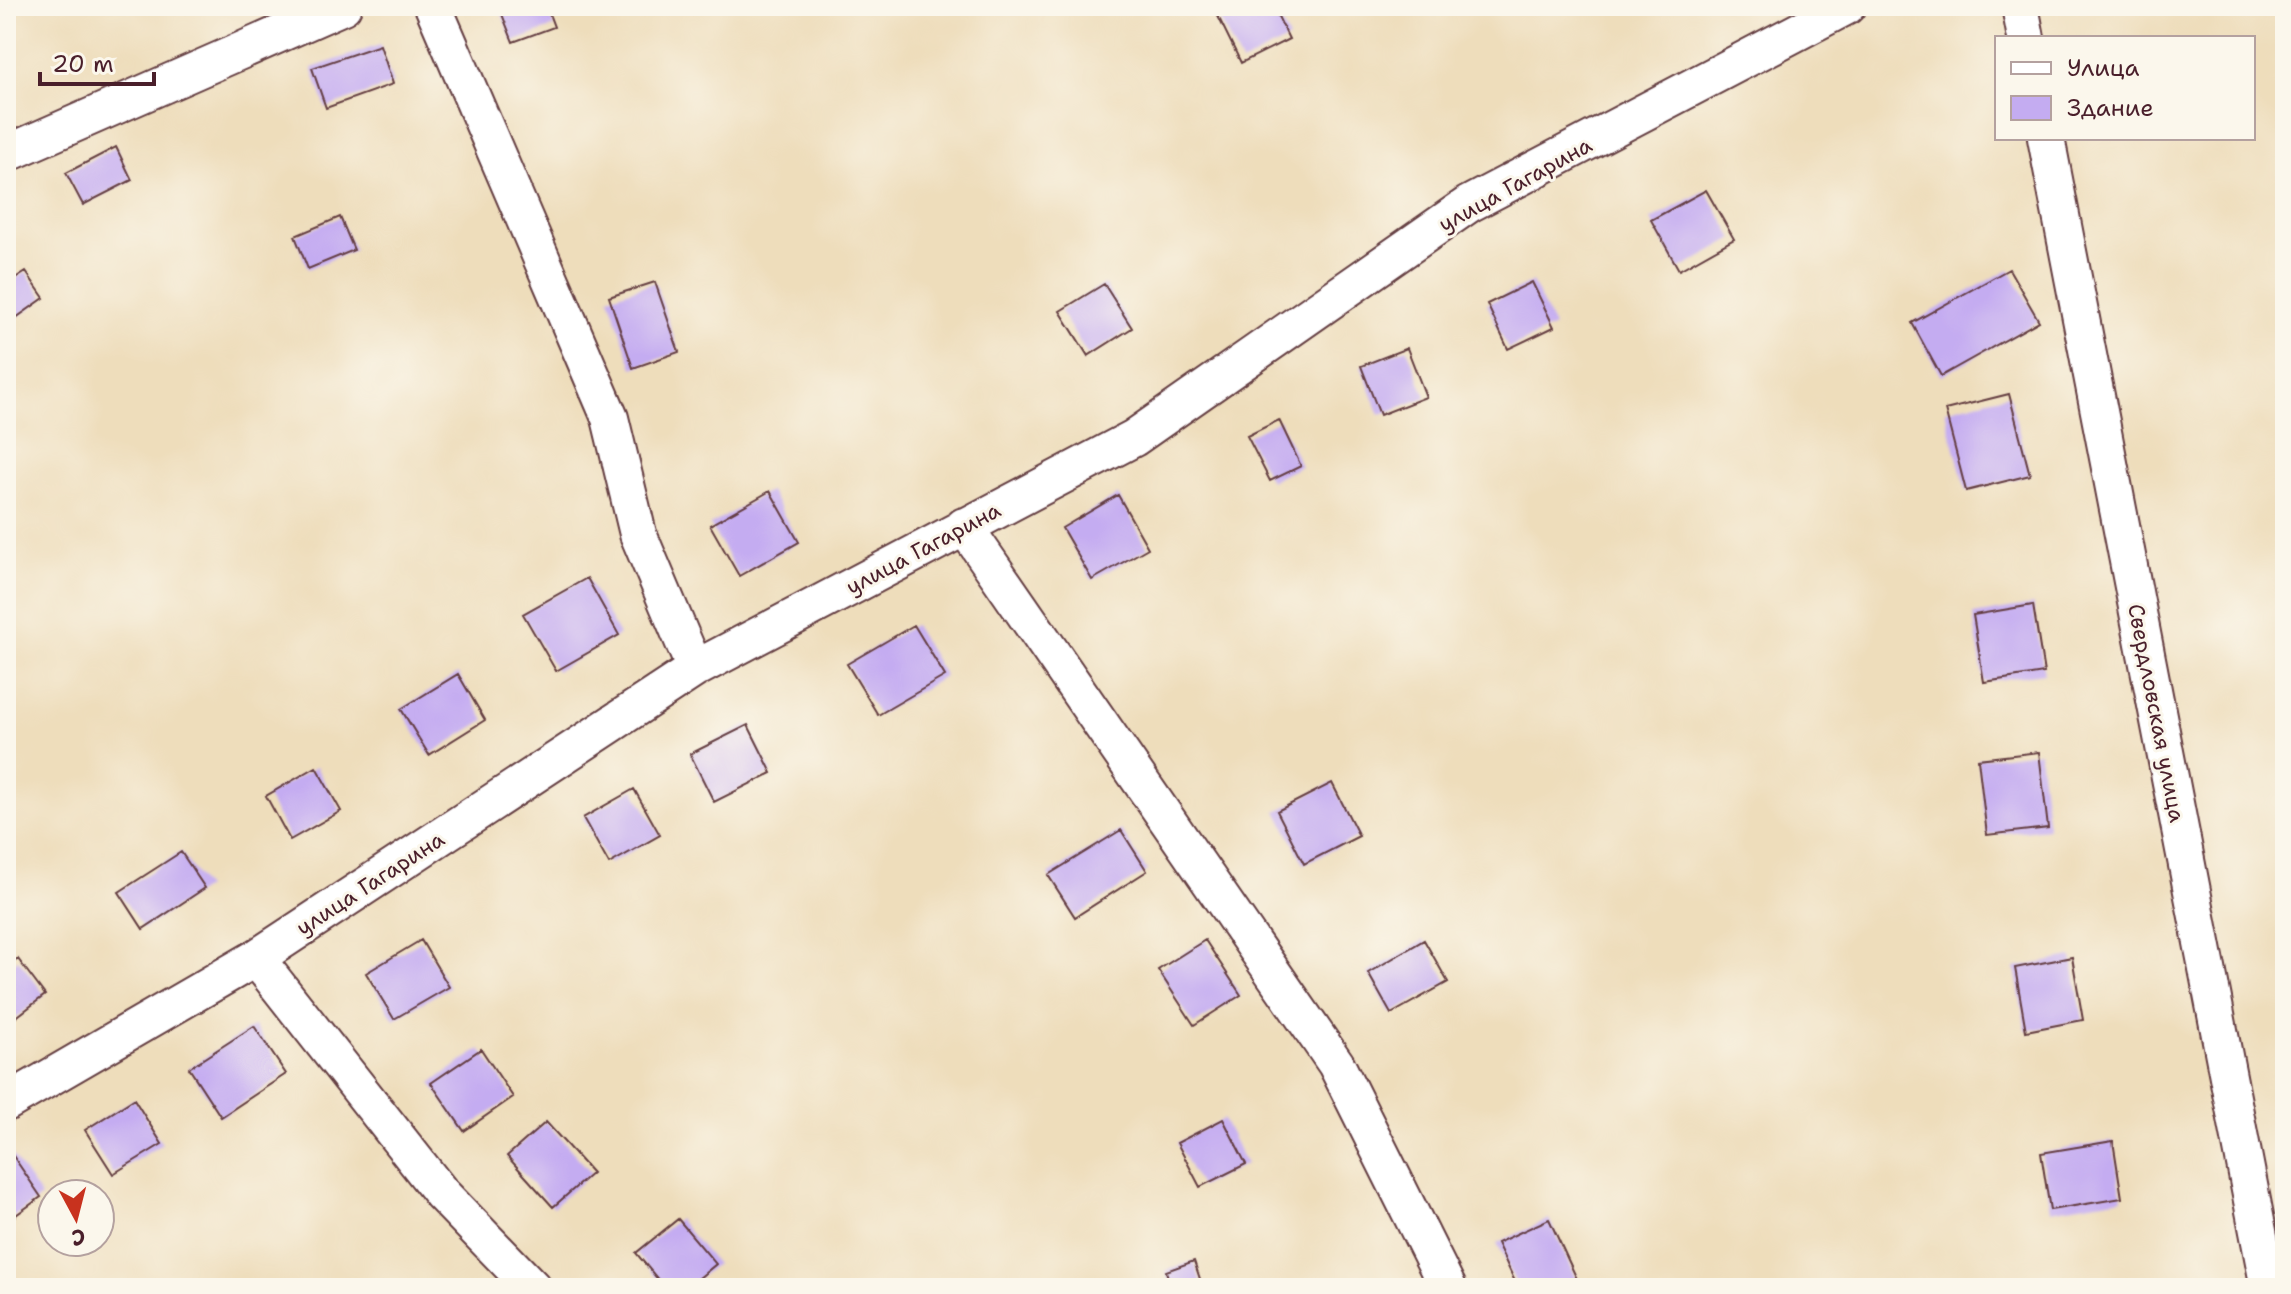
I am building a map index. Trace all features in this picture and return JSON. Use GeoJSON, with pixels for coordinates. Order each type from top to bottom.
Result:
{"type":"FeatureCollection","features":[{"type":"Feature","properties":{"kind":"street"},"geometry":{"type":"LineString","coordinates":[[6,154],[343,6]]}},
{"type":"Feature","properties":{"kind":"street"},"geometry":{"type":"LineString","coordinates":[[433,6],[610,418],[638,534],[695,669]]}},
{"type":"Feature","properties":{"kind":"street","name":"улица Гагарина"},"geometry":{"type":"LineString","coordinates":[[6,1103],[256,958],[695,669],[1134,438],[1469,204],[1847,6]]}},
{"type":"Feature","properties":{"kind":"street"},"geometry":{"type":"LineString","coordinates":[[2020,6],[2026,36]]}},
{"type":"Feature","properties":{"kind":"street","name":"Свердловская улица"},"geometry":{"type":"LineString","coordinates":[[2046,140],[2269,1288]]}},
{"type":"Feature","properties":{"kind":"street"},"geometry":{"type":"LineString","coordinates":[[964,526],[1336,1064],[1448,1288]]}},
{"type":"Feature","properties":{"kind":"street"},"geometry":{"type":"LineString","coordinates":[[256,958],[442,1194],[533,1288]]}},
{"type":"Feature","properties":{"kind":"building"},"geometry":{"type":"Polygon","coordinates":[[[507,6],[546,6],[554,27],[513,42],[500,9],[507,6]]]}},
{"type":"Feature","properties":{"kind":"building"},"geometry":{"type":"Polygon","coordinates":[[[1213,6],[1273,6],[1289,39],[1241,63],[1213,6]]]}},
{"type":"Feature","properties":{"kind":"building"},"geometry":{"type":"Polygon","coordinates":[[[380,45],[393,84],[326,108],[312,68],[380,45]]]}},
{"type":"Feature","properties":{"kind":"building"},"geometry":{"type":"Polygon","coordinates":[[[116,147],[132,180],[83,205],[66,173],[116,147]]]}},
{"type":"Feature","properties":{"kind":"building"},"geometry":{"type":"Polygon","coordinates":[[[1706,190],[1734,239],[1679,270],[1651,220],[1706,190]]]}},
{"type":"Feature","properties":{"kind":"building"},"geometry":{"type":"Polygon","coordinates":[[[340,217],[354,250],[308,269],[295,236],[340,217]]]}},
{"type":"Feature","properties":{"kind":"building"},"geometry":{"type":"Polygon","coordinates":[[[2009,269],[2039,321],[1941,376],[1912,323],[2009,269]]]}},
{"type":"Feature","properties":{"kind":"building"},"geometry":{"type":"Polygon","coordinates":[[[26,272],[44,298],[6,325],[6,285],[26,272]]]}},
{"type":"Feature","properties":{"kind":"building"},"geometry":{"type":"Polygon","coordinates":[[[655,282],[679,352],[633,368],[609,297],[655,282]]]}},
{"type":"Feature","properties":{"kind":"building"},"geometry":{"type":"Polygon","coordinates":[[[1532,282],[1554,327],[1508,349],[1487,304],[1532,282]]]}},
{"type":"Feature","properties":{"kind":"building"},"geometry":{"type":"Polygon","coordinates":[[[1104,284],[1132,328],[1088,356],[1060,311],[1104,284]]]}},
{"type":"Feature","properties":{"kind":"building"},"geometry":{"type":"Polygon","coordinates":[[[1407,348],[1426,397],[1380,415],[1361,366],[1407,348]]]}},
{"type":"Feature","properties":{"kind":"building"},"geometry":{"type":"Polygon","coordinates":[[[2009,394],[2030,475],[1966,491],[1945,410],[2009,394]]]}},
{"type":"Feature","properties":{"kind":"building"},"geometry":{"type":"Polygon","coordinates":[[[1279,420],[1301,466],[1270,481],[1247,436],[1279,420]]]}},
{"type":"Feature","properties":{"kind":"building"},"geometry":{"type":"Polygon","coordinates":[[[770,491],[799,542],[739,576],[710,525],[770,491]]]}},
{"type":"Feature","properties":{"kind":"building"},"geometry":{"type":"Polygon","coordinates":[[[1118,495],[1148,548],[1092,580],[1062,528],[1118,495]]]}},
{"type":"Feature","properties":{"kind":"building"},"geometry":{"type":"Polygon","coordinates":[[[587,578],[619,635],[556,671],[523,614],[587,578]]]}},
{"type":"Feature","properties":{"kind":"building"},"geometry":{"type":"Polygon","coordinates":[[[2033,605],[2044,673],[1984,682],[1973,615],[2033,605]]]}},
{"type":"Feature","properties":{"kind":"building"},"geometry":{"type":"Polygon","coordinates":[[[914,625],[945,676],[878,715],[847,664],[914,625]]]}},
{"type":"Feature","properties":{"kind":"building"},"geometry":{"type":"Polygon","coordinates":[[[458,674],[485,720],[429,755],[401,709],[458,674]]]}},
{"type":"Feature","properties":{"kind":"building"},"geometry":{"type":"Polygon","coordinates":[[[748,725],[772,773],[714,802],[690,754],[748,725]]]}},
{"type":"Feature","properties":{"kind":"building"},"geometry":{"type":"Polygon","coordinates":[[[2039,752],[2048,828],[1987,835],[1978,759],[2039,752]]]}},
{"type":"Feature","properties":{"kind":"building"},"geometry":{"type":"Polygon","coordinates":[[[316,767],[341,811],[290,840],[266,796],[316,767]]]}},
{"type":"Feature","properties":{"kind":"building"},"geometry":{"type":"Polygon","coordinates":[[[1332,783],[1359,836],[1304,864],[1277,811],[1332,783]]]}},
{"type":"Feature","properties":{"kind":"building"},"geometry":{"type":"Polygon","coordinates":[[[634,789],[660,835],[609,864],[583,818],[634,789]]]}},
{"type":"Feature","properties":{"kind":"building"},"geometry":{"type":"Polygon","coordinates":[[[1121,830],[1147,871],[1075,917],[1048,875],[1121,830]]]}},
{"type":"Feature","properties":{"kind":"building"},"geometry":{"type":"Polygon","coordinates":[[[181,852],[205,888],[143,929],[119,892],[181,852]]]}},
{"type":"Feature","properties":{"kind":"building"},"geometry":{"type":"Polygon","coordinates":[[[421,940],[449,987],[394,1019],[366,973],[421,940]]]}},
{"type":"Feature","properties":{"kind":"building"},"geometry":{"type":"Polygon","coordinates":[[[1205,940],[1241,995],[1194,1025],[1158,970],[1205,940]]]}},
{"type":"Feature","properties":{"kind":"building"},"geometry":{"type":"Polygon","coordinates":[[[1424,940],[1448,982],[1391,1014],[1368,973],[1424,940]]]}},
{"type":"Feature","properties":{"kind":"building"},"geometry":{"type":"Polygon","coordinates":[[[2072,957],[2083,1020],[2026,1031],[2015,968],[2072,957]]]}},
{"type":"Feature","properties":{"kind":"building"},"geometry":{"type":"Polygon","coordinates":[[[18,959],[45,995],[6,1025],[6,968],[18,959]]]}},
{"type":"Feature","properties":{"kind":"building"},"geometry":{"type":"Polygon","coordinates":[[[254,1026],[286,1074],[221,1117],[189,1068],[254,1026]]]}},
{"type":"Feature","properties":{"kind":"building"},"geometry":{"type":"Polygon","coordinates":[[[481,1049],[513,1097],[464,1131],[431,1083],[481,1049]]]}},
{"type":"Feature","properties":{"kind":"building"},"geometry":{"type":"Polygon","coordinates":[[[134,1099],[162,1144],[113,1174],[85,1130],[134,1099]]]}},
{"type":"Feature","properties":{"kind":"building"},"geometry":{"type":"Polygon","coordinates":[[[1223,1119],[1246,1164],[1200,1187],[1177,1143],[1223,1119]]]}},
{"type":"Feature","properties":{"kind":"building"},"geometry":{"type":"Polygon","coordinates":[[[546,1122],[592,1173],[553,1207],[507,1156],[546,1122]]]}},
{"type":"Feature","properties":{"kind":"building"},"geometry":{"type":"Polygon","coordinates":[[[2113,1141],[2122,1198],[2050,1210],[2041,1153],[2113,1141]]]}},
{"type":"Feature","properties":{"kind":"building"},"geometry":{"type":"Polygon","coordinates":[[[11,1153],[36,1190],[36,1201],[6,1222],[6,1156],[11,1153]]]}},
{"type":"Feature","properties":{"kind":"building"},"geometry":{"type":"Polygon","coordinates":[[[678,1219],[716,1264],[687,1288],[665,1288],[636,1253],[678,1219]]]}},
{"type":"Feature","properties":{"kind":"building"},"geometry":{"type":"Polygon","coordinates":[[[1549,1219],[1577,1279],[1558,1288],[1518,1288],[1497,1243],[1549,1219]]]}},
{"type":"Feature","properties":{"kind":"building"},"geometry":{"type":"Polygon","coordinates":[[[1194,1261],[1203,1288],[1171,1288],[1166,1271],[1194,1261]]]}}]}
